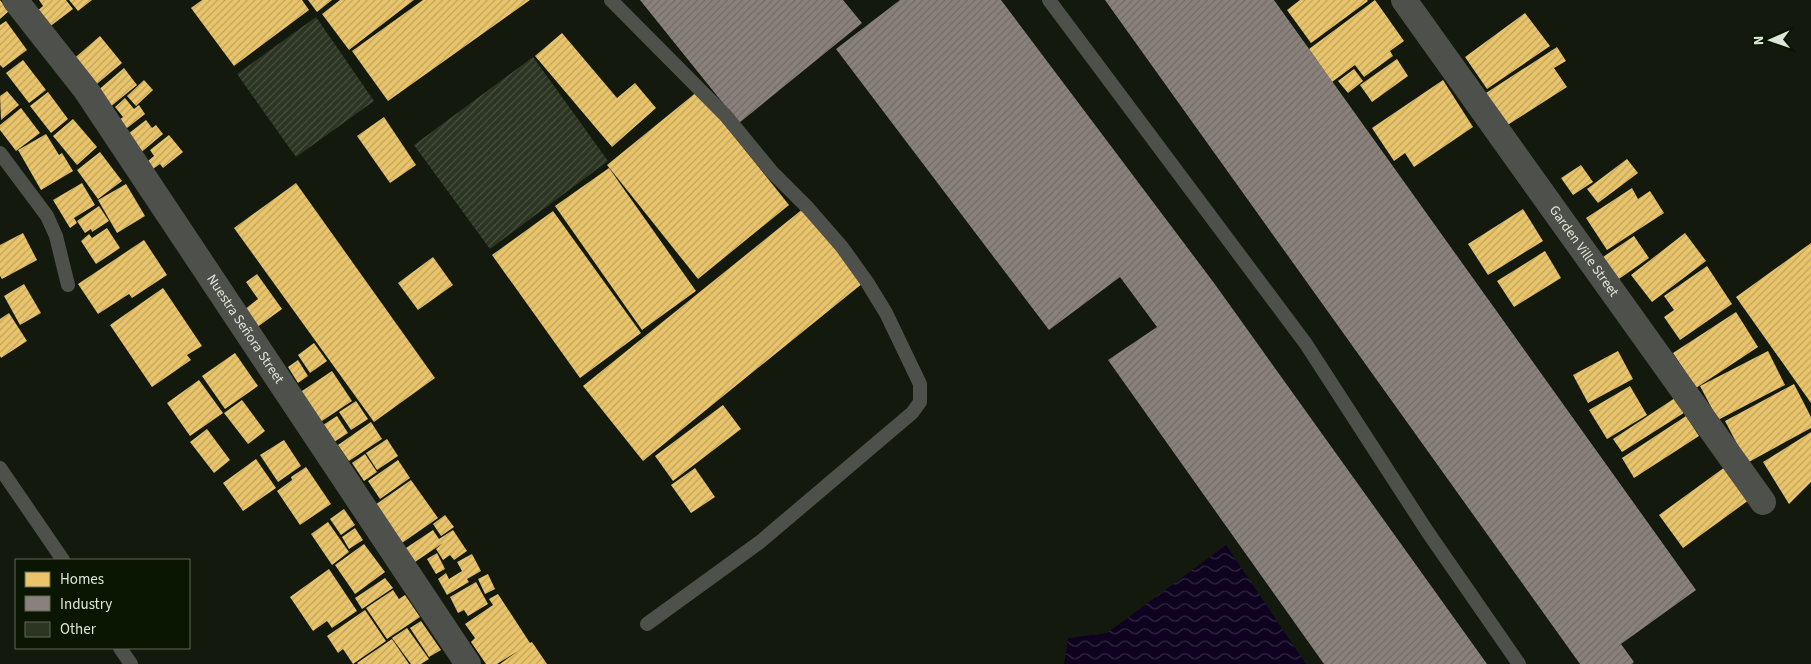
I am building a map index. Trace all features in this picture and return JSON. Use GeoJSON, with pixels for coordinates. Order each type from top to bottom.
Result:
{"type":"FeatureCollection","features":[{"type":"Feature","properties":{"kind":"street","name":"Nuestra Señora Street"},"geometry":{"type":"LineString","coordinates":[[15,0],[86,90],[468,664]]}},
{"type":"Feature","properties":{"kind":"street","name":"Garden Ville Street"},"geometry":{"type":"LineString","coordinates":[[1404,0],[1763,502]]}},
{"type":"Feature","properties":{"kind":"lane"},"geometry":{"type":"LineString","coordinates":[[611,0],[726,116],[777,179],[808,208],[842,247],[886,313],[920,384],[920,402],[912,413],[760,542],[646,624]]}},
{"type":"Feature","properties":{"kind":"lane"},"geometry":{"type":"LineString","coordinates":[[1049,0],[1306,344],[1427,530],[1519,664]]}},
{"type":"Feature","properties":{"kind":"lane"},"geometry":{"type":"LineString","coordinates":[[0,153],[47,216],[56,236],[68,285]]}},
{"type":"Feature","properties":{"kind":"lane"},"geometry":{"type":"LineString","coordinates":[[0,468],[62,559]]}},
{"type":"Feature","properties":{"kind":"lane"},"geometry":{"type":"LineString","coordinates":[[121,649],[131,664]]}},
{"type":"Feature","properties":{"kind":"water"},"geometry":{"type":"Polygon","coordinates":[[[1226,545],[1306,664],[1064,664],[1068,638],[1107,633],[1226,545]]]}},
{"type":"Feature","properties":{"kind":"building: Homes"},"geometry":{"type":"Polygon","coordinates":[[[0,0],[9,11],[0,19],[0,0]]]}},
{"type":"Feature","properties":{"kind":"building: Homes"},"geometry":{"type":"Polygon","coordinates":[[[39,0],[66,0],[73,9],[48,28],[36,12],[43,6],[39,0]]]}},
{"type":"Feature","properties":{"kind":"building: Homes"},"geometry":{"type":"Polygon","coordinates":[[[69,0],[92,0],[78,11],[69,0]]]}},
{"type":"Feature","properties":{"kind":"building: Homes"},"geometry":{"type":"Polygon","coordinates":[[[202,0],[302,0],[309,10],[234,66],[191,8],[202,0]]]}},
{"type":"Feature","properties":{"kind":"building: Homes"},"geometry":{"type":"Polygon","coordinates":[[[308,0],[332,0],[317,12],[308,0]]]}},
{"type":"Feature","properties":{"kind":"building: Homes"},"geometry":{"type":"Polygon","coordinates":[[[340,0],[414,0],[349,50],[322,14],[340,0]]]}},
{"type":"Feature","properties":{"kind":"building: Homes"},"geometry":{"type":"Polygon","coordinates":[[[423,0],[530,0],[388,101],[352,51],[423,0]]]}},
{"type":"Feature","properties":{"kind":"building: Homes"},"geometry":{"type":"Polygon","coordinates":[[[1300,0],[1368,1],[1311,43],[1287,10],[1300,0]]]}},
{"type":"Feature","properties":{"kind":"building: Homes"},"geometry":{"type":"Polygon","coordinates":[[[1375,0],[1404,41],[1390,51],[1393,56],[1364,77],[1355,65],[1332,82],[1309,49],[1375,0]]]}},
{"type":"Feature","properties":{"kind":"building: Homes"},"geometry":{"type":"Polygon","coordinates":[[[1525,13],[1550,46],[1487,89],[1465,57],[1525,13]]]}},
{"type":"Feature","properties":{"kind":"building: Homes"},"geometry":{"type":"Polygon","coordinates":[[[6,21],[27,50],[3,68],[0,65],[0,25],[6,21]]]}},
{"type":"Feature","properties":{"kind":"building: Homes"},"geometry":{"type":"Polygon","coordinates":[[[562,33],[617,98],[635,83],[656,108],[612,147],[535,56],[562,33]]]}},
{"type":"Feature","properties":{"kind":"building: Homes"},"geometry":{"type":"Polygon","coordinates":[[[100,36],[122,63],[92,88],[70,62],[100,36]]]}},
{"type":"Feature","properties":{"kind":"building: Homes"},"geometry":{"type":"Polygon","coordinates":[[[1557,47],[1566,61],[1554,68],[1567,87],[1506,126],[1486,93],[1557,47]]]}},
{"type":"Feature","properties":{"kind":"building: Homes"},"geometry":{"type":"Polygon","coordinates":[[[1397,59],[1408,76],[1372,102],[1360,85],[1397,59]]]}},
{"type":"Feature","properties":{"kind":"building: Homes"},"geometry":{"type":"Polygon","coordinates":[[[23,60],[46,90],[29,103],[6,73],[23,60]]]}},
{"type":"Feature","properties":{"kind":"building: Homes"},"geometry":{"type":"Polygon","coordinates":[[[124,68],[137,85],[109,108],[96,92],[124,68]]]}},
{"type":"Feature","properties":{"kind":"building: Homes"},"geometry":{"type":"Polygon","coordinates":[[[1354,69],[1363,81],[1348,93],[1338,81],[1354,69]]]}},
{"type":"Feature","properties":{"kind":"building: Homes"},"geometry":{"type":"Polygon","coordinates":[[[144,80],[153,90],[136,106],[127,96],[144,80]]]}},
{"type":"Feature","properties":{"kind":"building: Homes"},"geometry":{"type":"Polygon","coordinates":[[[1443,80],[1473,127],[1414,167],[1405,153],[1394,161],[1372,128],[1443,80]]]}},
{"type":"Feature","properties":{"kind":"building: Homes"},"geometry":{"type":"Polygon","coordinates":[[[7,91],[19,105],[1,120],[0,96],[7,91]]]}},
{"type":"Feature","properties":{"kind":"building: Homes"},"geometry":{"type":"Polygon","coordinates":[[[698,91],[789,205],[698,279],[607,165],[698,91]]]}},
{"type":"Feature","properties":{"kind":"building: Homes"},"geometry":{"type":"Polygon","coordinates":[[[48,92],[68,119],[51,133],[30,106],[48,92]]]}},
{"type":"Feature","properties":{"kind":"building: Homes"},"geometry":{"type":"Polygon","coordinates":[[[125,98],[134,109],[139,105],[145,114],[122,132],[115,123],[123,117],[115,107],[125,98]]]}},
{"type":"Feature","properties":{"kind":"building: Homes"},"geometry":{"type":"Polygon","coordinates":[[[21,108],[40,133],[16,151],[0,130],[0,125],[21,108]]]}},
{"type":"Feature","properties":{"kind":"building: Homes"},"geometry":{"type":"Polygon","coordinates":[[[384,117],[416,165],[390,183],[357,136],[384,117]]]}},
{"type":"Feature","properties":{"kind":"building: Homes"},"geometry":{"type":"Polygon","coordinates":[[[73,119],[97,147],[77,165],[53,136],[73,119]]]}},
{"type":"Feature","properties":{"kind":"building: Homes"},"geometry":{"type":"Polygon","coordinates":[[[146,120],[152,128],[156,125],[163,134],[138,155],[124,137],[146,120]]]}},
{"type":"Feature","properties":{"kind":"building: Homes"},"geometry":{"type":"Polygon","coordinates":[[[46,134],[59,155],[62,153],[73,171],[41,190],[18,150],[46,134]]]}},
{"type":"Feature","properties":{"kind":"building: Homes"},"geometry":{"type":"Polygon","coordinates":[[[169,135],[183,152],[163,168],[160,164],[153,169],[148,161],[154,156],[150,150],[169,135]]]}},
{"type":"Feature","properties":{"kind":"building: Homes"},"geometry":{"type":"Polygon","coordinates":[[[100,152],[122,181],[98,199],[77,170],[100,152]]]}},
{"type":"Feature","properties":{"kind":"building: Homes"},"geometry":{"type":"Polygon","coordinates":[[[1627,159],[1638,173],[1598,203],[1587,189],[1627,159]]]}},
{"type":"Feature","properties":{"kind":"building: Homes"},"geometry":{"type":"Polygon","coordinates":[[[1581,165],[1593,182],[1573,195],[1561,178],[1581,165]]]}},
{"type":"Feature","properties":{"kind":"building: Homes"},"geometry":{"type":"Polygon","coordinates":[[[609,168],[696,291],[642,330],[555,206],[609,168]]]}},
{"type":"Feature","properties":{"kind":"building: Homes"},"geometry":{"type":"Polygon","coordinates":[[[82,183],[95,205],[74,218],[77,223],[70,228],[53,200],[82,183]]]}},
{"type":"Feature","properties":{"kind":"building: Homes"},"geometry":{"type":"Polygon","coordinates":[[[296,183],[435,378],[374,422],[234,228],[296,183]]]}},
{"type":"Feature","properties":{"kind":"building: Homes"},"geometry":{"type":"Polygon","coordinates":[[[126,184],[145,216],[117,233],[98,200],[126,184]]]}},
{"type":"Feature","properties":{"kind":"building: Homes"},"geometry":{"type":"Polygon","coordinates":[[[1632,188],[1638,199],[1650,191],[1664,213],[1607,250],[1586,218],[1632,188]]]}},
{"type":"Feature","properties":{"kind":"building: Homes"},"geometry":{"type":"Polygon","coordinates":[[[99,206],[109,221],[92,232],[91,229],[85,233],[77,221],[99,206]]]}},
{"type":"Feature","properties":{"kind":"building: Homes"},"geometry":{"type":"Polygon","coordinates":[[[804,208],[863,283],[643,461],[583,386],[804,208]]]}},
{"type":"Feature","properties":{"kind":"building: Homes"},"geometry":{"type":"Polygon","coordinates":[[[1523,209],[1543,241],[1488,275],[1468,244],[1523,209]]]}},
{"type":"Feature","properties":{"kind":"building: Homes"},"geometry":{"type":"Polygon","coordinates":[[[553,211],[641,333],[580,378],[492,255],[553,211]]]}},
{"type":"Feature","properties":{"kind":"building: Homes"},"geometry":{"type":"Polygon","coordinates":[[[107,228],[120,248],[96,264],[81,241],[89,234],[92,238],[107,228]]]}},
{"type":"Feature","properties":{"kind":"building: Homes"},"geometry":{"type":"Polygon","coordinates":[[[23,233],[37,260],[2,279],[0,276],[0,245],[23,233]]]}},
{"type":"Feature","properties":{"kind":"building: Homes"},"geometry":{"type":"Polygon","coordinates":[[[1685,233],[1706,261],[1652,302],[1631,275],[1685,233]]]}},
{"type":"Feature","properties":{"kind":"building: Homes"},"geometry":{"type":"Polygon","coordinates":[[[1634,236],[1649,258],[1616,281],[1600,259],[1634,236]]]}},
{"type":"Feature","properties":{"kind":"building: Homes"},"geometry":{"type":"Polygon","coordinates":[[[144,240],[167,275],[132,298],[129,294],[98,314],[78,284],[144,240]]]}},
{"type":"Feature","properties":{"kind":"building: Homes"},"geometry":{"type":"Polygon","coordinates":[[[1811,243],[1811,403],[1736,297],[1811,243]]]}},
{"type":"Feature","properties":{"kind":"building: Homes"},"geometry":{"type":"Polygon","coordinates":[[[1545,251],[1561,278],[1514,307],[1497,281],[1545,251]]]}},
{"type":"Feature","properties":{"kind":"building: Homes"},"geometry":{"type":"Polygon","coordinates":[[[433,257],[453,285],[418,310],[398,283],[433,257]]]}},
{"type":"Feature","properties":{"kind":"building: Homes"},"geometry":{"type":"Polygon","coordinates":[[[1707,266],[1732,304],[1680,340],[1664,317],[1674,310],[1664,296],[1707,266]]]}},
{"type":"Feature","properties":{"kind":"building: Homes"},"geometry":{"type":"Polygon","coordinates":[[[257,274],[282,309],[252,331],[240,313],[258,299],[246,282],[257,274]]]}},
{"type":"Feature","properties":{"kind":"building: Homes"},"geometry":{"type":"Polygon","coordinates":[[[24,284],[41,313],[20,325],[4,296],[24,284]]]}},
{"type":"Feature","properties":{"kind":"building: Homes"},"geometry":{"type":"Polygon","coordinates":[[[163,288],[202,346],[187,355],[191,360],[152,387],[110,325],[163,288]]]}},
{"type":"Feature","properties":{"kind":"building: Homes"},"geometry":{"type":"Polygon","coordinates":[[[1736,312],[1758,347],[1696,388],[1673,353],[1736,312]]]}},
{"type":"Feature","properties":{"kind":"building: Homes"},"geometry":{"type":"Polygon","coordinates":[[[9,313],[27,341],[1,358],[0,319],[9,313]]]}},
{"type":"Feature","properties":{"kind":"building: Homes"},"geometry":{"type":"Polygon","coordinates":[[[314,343],[327,361],[310,373],[298,355],[314,343]]]}},
{"type":"Feature","properties":{"kind":"building: Homes"},"geometry":{"type":"Polygon","coordinates":[[[1618,351],[1633,379],[1588,403],[1573,375],[1618,351]]]}},
{"type":"Feature","properties":{"kind":"building: Homes"},"geometry":{"type":"Polygon","coordinates":[[[1768,351],[1785,385],[1718,420],[1700,386],[1768,351]]]}},
{"type":"Feature","properties":{"kind":"building: Homes"},"geometry":{"type":"Polygon","coordinates":[[[235,353],[258,386],[225,409],[202,376],[235,353]]]}},
{"type":"Feature","properties":{"kind":"building: Homes"},"geometry":{"type":"Polygon","coordinates":[[[298,360],[308,376],[298,383],[288,367],[298,360]]]}},
{"type":"Feature","properties":{"kind":"building: Homes"},"geometry":{"type":"Polygon","coordinates":[[[332,371],[352,401],[319,423],[299,393],[332,371]]]}},
{"type":"Feature","properties":{"kind":"building: Homes"},"geometry":{"type":"Polygon","coordinates":[[[199,380],[223,413],[190,436],[167,403],[199,380]]]}},
{"type":"Feature","properties":{"kind":"building: Homes"},"geometry":{"type":"Polygon","coordinates":[[[1794,384],[1811,417],[1811,428],[1747,463],[1725,421],[1794,384]]]}},
{"type":"Feature","properties":{"kind":"building: Homes"},"geometry":{"type":"Polygon","coordinates":[[[1630,386],[1647,415],[1607,439],[1589,410],[1630,386]]]}},
{"type":"Feature","properties":{"kind":"building: Homes"},"geometry":{"type":"Polygon","coordinates":[[[1681,394],[1690,409],[1622,452],[1613,439],[1681,394]]]}},
{"type":"Feature","properties":{"kind":"building: Homes"},"geometry":{"type":"Polygon","coordinates":[[[242,400],[265,431],[248,444],[224,413],[242,400]]]}},
{"type":"Feature","properties":{"kind":"building: Homes"},"geometry":{"type":"Polygon","coordinates":[[[356,401],[368,419],[351,430],[339,412],[356,401]]]}},
{"type":"Feature","properties":{"kind":"building: Homes"},"geometry":{"type":"Polygon","coordinates":[[[723,405],[741,429],[673,481],[655,456],[723,405]]]}},
{"type":"Feature","properties":{"kind":"building: Homes"},"geometry":{"type":"Polygon","coordinates":[[[337,416],[348,433],[334,442],[323,425],[337,416]]]}},
{"type":"Feature","properties":{"kind":"building: Homes"},"geometry":{"type":"Polygon","coordinates":[[[1686,416],[1699,436],[1634,478],[1622,458],[1686,416]]]}},
{"type":"Feature","properties":{"kind":"building: Homes"},"geometry":{"type":"Polygon","coordinates":[[[371,422],[382,439],[349,461],[338,445],[371,422]]]}},
{"type":"Feature","properties":{"kind":"building: Homes"},"geometry":{"type":"Polygon","coordinates":[[[207,429],[230,460],[214,473],[190,442],[207,429]]]}},
{"type":"Feature","properties":{"kind":"building: Homes"},"geometry":{"type":"Polygon","coordinates":[[[1811,432],[1811,482],[1789,504],[1763,462],[1811,432]]]}},
{"type":"Feature","properties":{"kind":"building: Homes"},"geometry":{"type":"Polygon","coordinates":[[[387,439],[398,456],[377,470],[366,453],[387,439]]]}},
{"type":"Feature","properties":{"kind":"building: Homes"},"geometry":{"type":"Polygon","coordinates":[[[284,440],[301,466],[278,482],[260,455],[284,440]]]}},
{"type":"Feature","properties":{"kind":"building: Homes"},"geometry":{"type":"Polygon","coordinates":[[[365,454],[377,472],[364,481],[352,463],[365,454]]]}},
{"type":"Feature","properties":{"kind":"building: Homes"},"geometry":{"type":"Polygon","coordinates":[[[256,459],[276,488],[243,511],[223,483],[256,459]]]}},
{"type":"Feature","properties":{"kind":"building: Homes"},"geometry":{"type":"Polygon","coordinates":[[[398,460],[410,478],[380,499],[368,481],[398,460]]]}},
{"type":"Feature","properties":{"kind":"building: Homes"},"geometry":{"type":"Polygon","coordinates":[[[306,467],[331,504],[300,525],[277,491],[292,480],[291,477],[306,467]]]}},
{"type":"Feature","properties":{"kind":"building: Homes"},"geometry":{"type":"Polygon","coordinates":[[[1725,467],[1749,500],[1683,548],[1659,515],[1725,467]]]}},
{"type":"Feature","properties":{"kind":"building: Homes"},"geometry":{"type":"Polygon","coordinates":[[[695,468],[715,497],[691,513],[671,485],[695,468]]]}},
{"type":"Feature","properties":{"kind":"building: Homes"},"geometry":{"type":"Polygon","coordinates":[[[411,480],[438,518],[402,543],[375,505],[411,480]]]}},
{"type":"Feature","properties":{"kind":"building: Homes"},"geometry":{"type":"Polygon","coordinates":[[[344,509],[355,525],[341,535],[330,519],[344,509]]]}},
{"type":"Feature","properties":{"kind":"building: Homes"},"geometry":{"type":"Polygon","coordinates":[[[445,515],[454,527],[441,536],[433,524],[445,515]]]}},
{"type":"Feature","properties":{"kind":"building: Homes"},"geometry":{"type":"Polygon","coordinates":[[[328,522],[349,552],[332,565],[311,534],[328,522]]]}},
{"type":"Feature","properties":{"kind":"building: Homes"},"geometry":{"type":"Polygon","coordinates":[[[355,528],[363,540],[349,549],[342,537],[355,528]]]}},
{"type":"Feature","properties":{"kind":"building: Homes"},"geometry":{"type":"Polygon","coordinates":[[[433,530],[439,539],[453,530],[467,551],[454,560],[450,555],[443,560],[436,549],[443,543],[412,564],[403,550],[433,530]]]}},
{"type":"Feature","properties":{"kind":"building: Homes"},"geometry":{"type":"Polygon","coordinates":[[[364,544],[385,572],[355,594],[335,565],[364,544]]]}},
{"type":"Feature","properties":{"kind":"building: Homes"},"geometry":{"type":"Polygon","coordinates":[[[437,553],[445,569],[436,574],[427,559],[437,553]]]}},
{"type":"Feature","properties":{"kind":"building: Homes"},"geometry":{"type":"Polygon","coordinates":[[[472,554],[481,571],[467,579],[469,582],[447,595],[438,579],[446,573],[449,579],[462,571],[457,562],[472,554]]]}},
{"type":"Feature","properties":{"kind":"building: Homes"},"geometry":{"type":"Polygon","coordinates":[[[329,569],[357,611],[332,628],[327,621],[313,631],[290,597],[329,569]]]}},
{"type":"Feature","properties":{"kind":"building: Homes"},"geometry":{"type":"Polygon","coordinates":[[[488,574],[495,589],[485,594],[478,579],[488,574]]]}},
{"type":"Feature","properties":{"kind":"building: Homes"},"geometry":{"type":"Polygon","coordinates":[[[385,578],[393,588],[362,609],[355,598],[385,578]]]}},
{"type":"Feature","properties":{"kind":"building: Homes"},"geometry":{"type":"Polygon","coordinates":[[[476,582],[488,604],[468,616],[464,610],[458,613],[450,597],[476,582]]]}},
{"type":"Feature","properties":{"kind":"building: Homes"},"geometry":{"type":"Polygon","coordinates":[[[393,590],[399,599],[405,595],[420,617],[387,639],[366,608],[393,590]]]}},
{"type":"Feature","properties":{"kind":"building: Homes"},"geometry":{"type":"Polygon","coordinates":[[[498,594],[530,643],[532,642],[547,664],[500,664],[518,651],[497,664],[486,664],[471,642],[475,638],[465,624],[493,605],[489,599],[498,594]]]}},
{"type":"Feature","properties":{"kind":"building: Homes"},"geometry":{"type":"Polygon","coordinates":[[[365,610],[386,641],[353,664],[343,649],[338,653],[327,636],[365,610]]]}},
{"type":"Feature","properties":{"kind":"building: Homes"},"geometry":{"type":"Polygon","coordinates":[[[421,621],[441,650],[429,657],[410,628],[421,621]]]}},
{"type":"Feature","properties":{"kind":"building: Homes"},"geometry":{"type":"Polygon","coordinates":[[[407,628],[429,659],[421,664],[411,664],[392,638],[407,628]]]}},
{"type":"Feature","properties":{"kind":"building: Homes"},"geometry":{"type":"Polygon","coordinates":[[[392,639],[409,664],[357,663],[392,639]]]}},
{"type":"Feature","properties":{"kind":"building: Industry"},"geometry":{"type":"Polygon","coordinates":[[[640,0],[843,0],[862,23],[739,123],[640,0]]]}},
{"type":"Feature","properties":{"kind":"building: Industry"},"geometry":{"type":"Polygon","coordinates":[[[900,0],[1001,0],[1214,283],[1487,664],[1324,664],[1108,360],[1157,327],[1120,277],[1049,330],[836,49],[900,0]]]}},
{"type":"Feature","properties":{"kind":"building: Industry"},"geometry":{"type":"Polygon","coordinates":[[[1105,0],[1274,0],[1696,590],[1621,644],[1634,662],[1632,664],[1580,664],[1105,0]]]}},
{"type":"Feature","properties":{"kind":"building: Other"},"geometry":{"type":"Polygon","coordinates":[[[316,17],[374,101],[296,157],[237,74],[316,17]]]}},
{"type":"Feature","properties":{"kind":"building: Other"},"geometry":{"type":"Polygon","coordinates":[[[533,57],[608,161],[490,249],[414,145],[533,57]]]}}]}
